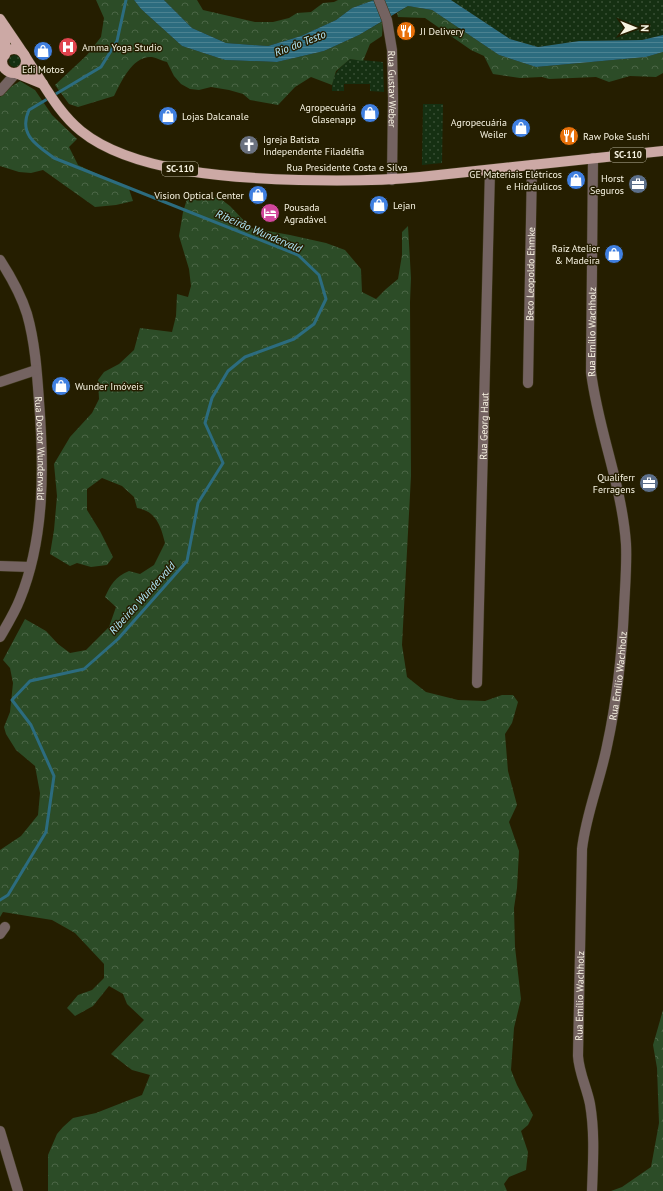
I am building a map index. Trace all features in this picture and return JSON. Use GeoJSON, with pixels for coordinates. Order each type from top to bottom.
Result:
{"type":"FeatureCollection","features":[{"type":"Feature","properties":{"kind":"main road","name":"SC-110"},"geometry":{"type":"LineString","coordinates":[[2,23],[25,55],[48,92]]}},
{"type":"Feature","properties":{"kind":"main road","name":"SC-110"},"geometry":{"type":"LineString","coordinates":[[2,23],[3,59]]}},
{"type":"Feature","properties":{"kind":"main road"},"geometry":{"type":"LineString","coordinates":[[15,49],[25,55],[25,66],[20,72],[12,73],[4,66],[3,59],[7,52],[15,49]]}},
{"type":"Feature","properties":{"kind":"main road","name":"SC-110"},"geometry":{"type":"LineString","coordinates":[[16,73],[48,92]]}},
{"type":"Feature","properties":{"kind":"main road","name":"Rua Presidente Costa e Silva"},"geometry":{"type":"LineString","coordinates":[[48,92],[70,121],[90,138],[100,144],[135,159],[158,165],[246,177],[329,180],[392,180],[663,151]]}},
{"type":"Feature","properties":{"kind":"street","name":"Rua Gustav Weber"},"geometry":{"type":"LineString","coordinates":[[379,0],[387,20],[392,50],[392,180]]}},
{"type":"Feature","properties":{"kind":"street"},"geometry":{"type":"LineString","coordinates":[[0,91],[16,73]]}},
{"type":"Feature","properties":{"kind":"street","name":"Rua Emílio Wachholz"},"geometry":{"type":"LineString","coordinates":[[592,1191],[594,1143],[592,1123],[589,1103],[578,1064],[582,849],[586,823],[607,747],[618,690],[623,640],[626,569],[626,545],[622,511],[596,402],[591,372],[593,158]]}},
{"type":"Feature","properties":{"kind":"street","name":"Beco Leopoldo Ehmke"},"geometry":{"type":"LineString","coordinates":[[528,383],[532,165]]}},
{"type":"Feature","properties":{"kind":"street","name":"Rua Georg Haut"},"geometry":{"type":"LineString","coordinates":[[478,683],[490,170]]}},
{"type":"Feature","properties":{"kind":"street","name":"Rua Doutor Wunderwald"},"geometry":{"type":"LineString","coordinates":[[0,260],[20,296],[27,314],[36,370],[41,425],[39,512],[30,567],[20,600],[0,637]]}},
{"type":"Feature","properties":{"kind":"street"},"geometry":{"type":"LineString","coordinates":[[0,382],[36,370]]}},
{"type":"Feature","properties":{"kind":"street"},"geometry":{"type":"LineString","coordinates":[[0,566],[30,567]]}},
{"type":"Feature","properties":{"kind":"street"},"geometry":{"type":"LineString","coordinates":[[0,1131],[18,1191]]}},
{"type":"Feature","properties":{"kind":"green space"},"geometry":{"type":"Polygon","coordinates":[[[96,0],[134,0],[141,9],[182,46],[225,60],[277,62],[324,51],[359,35],[383,21],[382,36],[370,44],[363,61],[350,59],[336,71],[332,85],[311,77],[295,87],[278,105],[250,100],[243,94],[229,90],[211,87],[199,90],[190,89],[181,84],[174,76],[167,62],[152,57],[139,60],[128,70],[114,96],[78,107],[69,104],[55,85],[87,55],[101,37],[104,18],[96,0]]]}},
{"type":"Feature","properties":{"kind":"green space"},"geometry":{"type":"Polygon","coordinates":[[[164,0],[197,0],[203,10],[255,22],[273,22],[289,18],[297,13],[311,12],[323,3],[338,0],[374,0],[352,8],[336,20],[301,36],[268,46],[226,43],[192,28],[164,0]]]}},
{"type":"Feature","properties":{"kind":"green space"},"geometry":{"type":"Polygon","coordinates":[[[451,0],[663,0],[663,35],[642,40],[579,41],[538,47],[510,39],[451,0]]]}},
{"type":"Feature","properties":{"kind":"green space"},"geometry":{"type":"Polygon","coordinates":[[[408,6],[432,10],[499,55],[536,67],[646,57],[663,52],[663,73],[656,77],[630,76],[609,82],[596,77],[549,79],[542,77],[520,78],[493,74],[484,56],[471,50],[425,18],[398,17],[397,13],[408,6]]]}},
{"type":"Feature","properties":{"kind":"green space"},"geometry":{"type":"Polygon","coordinates":[[[15,55],[19,57],[21,61],[19,65],[15,67],[11,65],[9,61],[11,57],[15,55]]]}},
{"type":"Feature","properties":{"kind":"green space"},"geometry":{"type":"Polygon","coordinates":[[[350,59],[383,62],[384,92],[370,91],[370,84],[344,84],[344,91],[332,91],[333,80],[336,72],[350,59]]]}},
{"type":"Feature","properties":{"kind":"green space"},"geometry":{"type":"Polygon","coordinates":[[[20,81],[35,90],[52,115],[77,139],[69,147],[78,165],[129,189],[133,201],[116,205],[95,207],[43,170],[31,173],[19,172],[0,166],[0,97],[6,90],[20,81]]]}},
{"type":"Feature","properties":{"kind":"green space"},"geometry":{"type":"Polygon","coordinates":[[[423,104],[443,104],[442,163],[422,165],[423,104]]]}},
{"type":"Feature","properties":{"kind":"green space"},"geometry":{"type":"Polygon","coordinates":[[[218,197],[230,206],[251,228],[326,243],[345,250],[361,269],[362,292],[376,299],[398,279],[402,255],[402,232],[408,226],[411,278],[411,476],[402,645],[407,677],[426,692],[458,700],[485,701],[502,695],[513,695],[518,702],[512,723],[505,734],[508,771],[517,805],[509,822],[519,851],[517,888],[514,908],[515,947],[521,999],[514,1028],[511,1070],[533,1115],[528,1125],[521,1131],[528,1152],[526,1170],[509,1177],[504,1184],[507,1191],[48,1191],[48,1155],[57,1134],[63,1127],[73,1118],[96,1113],[142,1095],[150,1075],[132,1070],[111,1054],[144,1020],[127,1004],[123,994],[109,986],[93,1006],[75,1016],[67,1008],[78,995],[92,990],[104,978],[104,964],[75,933],[52,920],[3,912],[0,917],[0,850],[21,836],[38,815],[40,793],[35,766],[16,750],[6,734],[4,727],[10,712],[13,683],[10,668],[3,660],[25,619],[46,631],[58,644],[70,653],[86,650],[109,627],[116,607],[105,597],[117,578],[129,571],[140,574],[154,565],[165,543],[157,520],[149,512],[137,508],[134,497],[122,486],[102,478],[87,489],[87,510],[100,531],[113,557],[107,565],[91,567],[77,563],[70,566],[50,554],[57,496],[54,464],[70,437],[92,413],[99,399],[98,380],[104,372],[119,364],[134,350],[140,328],[172,332],[176,316],[177,294],[188,297],[191,286],[189,269],[179,236],[187,199],[218,197]]]}},
{"type":"Feature","properties":{"kind":"green space"},"geometry":{"type":"Polygon","coordinates":[[[663,1010],[663,1191],[611,1191],[622,1187],[651,1167],[659,1123],[657,1068],[653,1045],[663,1010]]]}},
{"type":"Feature","properties":{"kind":"water","name":"Rio do Testo"},"geometry":{"type":"Polygon","coordinates":[[[134,0],[164,0],[192,28],[226,43],[268,46],[301,36],[336,20],[352,8],[374,0],[451,0],[510,39],[538,47],[579,41],[642,40],[663,35],[663,52],[646,57],[536,67],[499,55],[432,10],[408,6],[359,35],[324,51],[277,62],[225,60],[182,46],[141,9],[134,0]]]}},
{"type":"Feature","properties":{"kind":"waterway","name":"Ribeirão Wundervald"},"geometry":{"type":"LineString","coordinates":[[0,900],[8,895],[46,832],[54,776],[31,725],[12,700],[30,681],[84,669],[118,639],[187,561],[198,503],[223,463],[205,423],[212,398],[228,371],[245,357],[294,339],[314,324],[326,299],[319,275],[298,255],[54,158],[31,138],[27,132],[26,126],[26,118],[29,110],[101,67],[117,41],[126,0]]}},
{"type":"Feature","properties":{"kind":"place","name":"JI Delivery"},"geometry":{"type":"Point","coordinates":[406,31]}},
{"type":"Feature","properties":{"kind":"place","name":"Amma Yoga Studio"},"geometry":{"type":"Point","coordinates":[68,47]}},
{"type":"Feature","properties":{"kind":"place","name":"Edi Motos"},"geometry":{"type":"Point","coordinates":[43,51]}},
{"type":"Feature","properties":{"kind":"place","name":"Agropecuária Glasenapp"},"geometry":{"type":"Point","coordinates":[370,113]}},
{"type":"Feature","properties":{"kind":"place","name":"Lojas Dalcanale"},"geometry":{"type":"Point","coordinates":[168,116]}},
{"type":"Feature","properties":{"kind":"place","name":"Agropecuária Weiler"},"geometry":{"type":"Point","coordinates":[521,128]}},
{"type":"Feature","properties":{"kind":"place","name":"Raw Poke Sushi"},"geometry":{"type":"Point","coordinates":[569,136]}},
{"type":"Feature","properties":{"kind":"place","name":"Igreja Batista Independente Filadélfia"},"geometry":{"type":"Point","coordinates":[249,145]}},
{"type":"Feature","properties":{"kind":"place","name":"GE Materiais Elétricos e Hidráulicos"},"geometry":{"type":"Point","coordinates":[576,180]}},
{"type":"Feature","properties":{"kind":"place","name":"Horst Seguros"},"geometry":{"type":"Point","coordinates":[638,184]}},
{"type":"Feature","properties":{"kind":"place","name":"Vision Optical Center"},"geometry":{"type":"Point","coordinates":[258,195]}},
{"type":"Feature","properties":{"kind":"place","name":"Lejan"},"geometry":{"type":"Point","coordinates":[379,205]}},
{"type":"Feature","properties":{"kind":"place","name":"Pousada Agradável"},"geometry":{"type":"Point","coordinates":[270,213]}},
{"type":"Feature","properties":{"kind":"place","name":"Raiz Atelier & Madeira"},"geometry":{"type":"Point","coordinates":[614,254]}},
{"type":"Feature","properties":{"kind":"place","name":"Wunder Imóveis"},"geometry":{"type":"Point","coordinates":[61,386]}},
{"type":"Feature","properties":{"kind":"place","name":"Qualiferr Ferragens"},"geometry":{"type":"Point","coordinates":[649,483]}}]}
